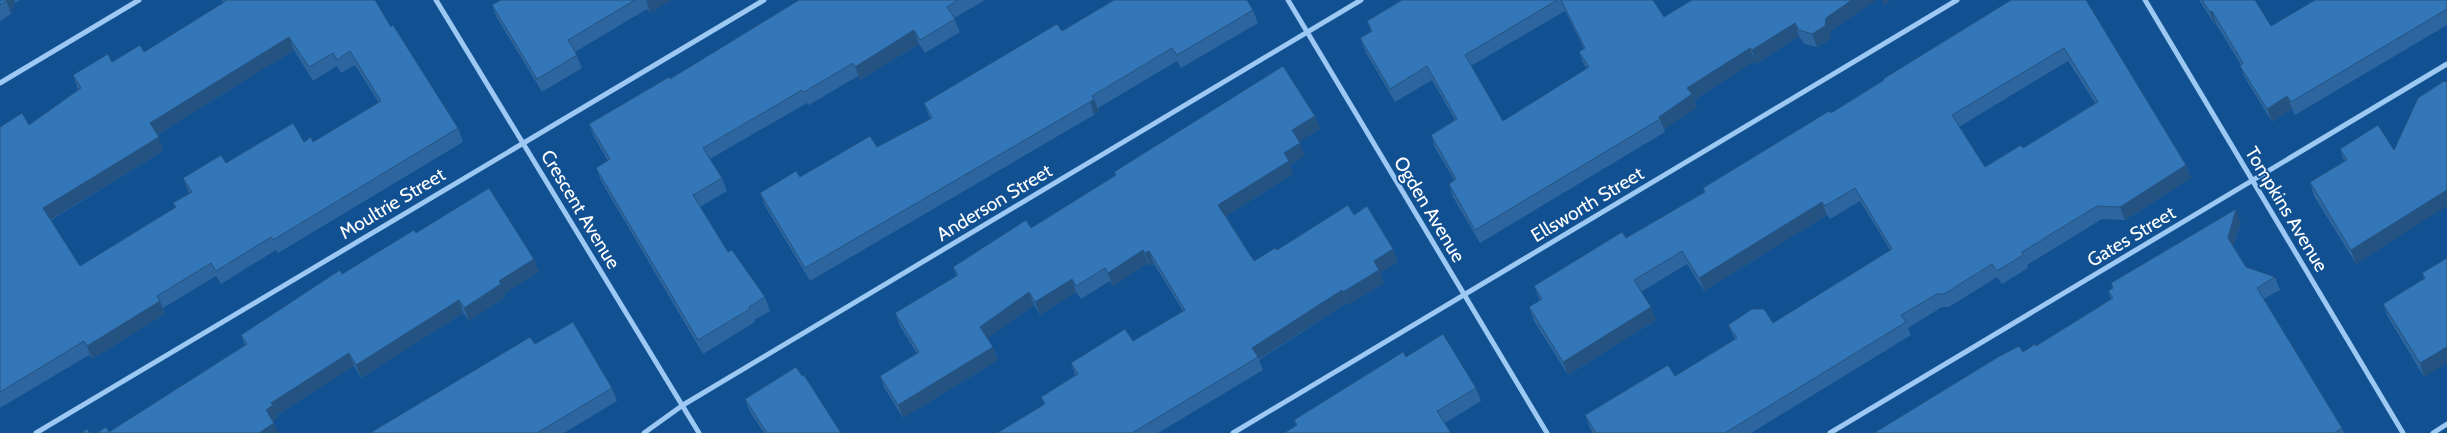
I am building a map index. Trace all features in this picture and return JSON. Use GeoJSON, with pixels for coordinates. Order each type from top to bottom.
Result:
{"type":"FeatureCollection","features":[{"type":"Feature","properties":{"kind":"street"},"geometry":{"type":"LineString","coordinates":[[0,83],[139,0]]}},
{"type":"Feature","properties":{"kind":"street","name":"Crescent Avenue"},"geometry":{"type":"LineString","coordinates":[[436,0],[700,433]]}},
{"type":"Feature","properties":{"kind":"street","name":"Moultrie Street"},"geometry":{"type":"LineString","coordinates":[[36,433],[764,0]]}},
{"type":"Feature","properties":{"kind":"street","name":"Ogden Avenue"},"geometry":{"type":"LineString","coordinates":[[1288,0],[1546,433]]}},
{"type":"Feature","properties":{"kind":"street","name":"Anderson Street"},"geometry":{"type":"LineString","coordinates":[[644,433],[683,406],[1361,0]]}},
{"type":"Feature","properties":{"kind":"street","name":"Ellsworth Street"},"geometry":{"type":"LineString","coordinates":[[1233,433],[1957,0]]}},
{"type":"Feature","properties":{"kind":"street","name":"Tompkins Avenue"},"geometry":{"type":"LineString","coordinates":[[2145,0],[2403,433]]}},
{"type":"Feature","properties":{"kind":"street","name":"Gates Street"},"geometry":{"type":"LineString","coordinates":[[1830,433],[2447,64]]}},
{"type":"Feature","properties":{"kind":"street"},"geometry":{"type":"LineString","coordinates":[[2433,433],[2447,424]]}},
{"type":"Feature","properties":{"kind":"building"},"geometry":{"type":"Polygon","coordinates":[[[0,0],[7,0],[0,5],[0,0]]]}},
{"type":"Feature","properties":{"kind":"building"},"geometry":{"type":"Polygon","coordinates":[[[375,0],[391,27],[393,25],[458,128],[273,240],[271,237],[216,271],[211,263],[157,296],[160,301],[87,346],[84,341],[0,392],[0,127],[22,113],[29,125],[81,88],[73,75],[108,54],[112,62],[140,45],[144,52],[226,1],[375,0]],[[289,37],[150,123],[159,137],[43,208],[80,266],[176,207],[173,203],[192,192],[183,178],[221,155],[226,163],[293,123],[304,142],[311,137],[313,142],[381,101],[350,51],[337,60],[333,53],[309,67],[289,37]]]}},
{"type":"Feature","properties":{"kind":"building"},"geometry":{"type":"Polygon","coordinates":[[[501,0],[635,0],[568,40],[577,55],[537,79],[492,5],[501,0]]]}},
{"type":"Feature","properties":{"kind":"building"},"geometry":{"type":"Polygon","coordinates":[[[799,0],[958,0],[947,7],[955,19],[920,40],[914,30],[855,67],[853,63],[804,92],[802,90],[703,148],[722,178],[693,195],[728,252],[732,250],[765,297],[749,307],[750,309],[698,340],[596,168],[610,159],[589,124],[669,77],[670,79],[799,0]]]}},
{"type":"Feature","properties":{"kind":"building"},"geometry":{"type":"Polygon","coordinates":[[[1114,0],[1247,0],[1253,10],[1177,55],[1172,48],[1092,96],[1094,99],[1090,102],[805,268],[760,193],[796,171],[800,177],[870,136],[877,147],[932,118],[924,103],[1057,24],[1062,31],[1114,0]]]}},
{"type":"Feature","properties":{"kind":"building"},"geometry":{"type":"Polygon","coordinates":[[[1402,0],[1557,0],[1465,55],[1503,121],[1589,67],[1579,52],[1585,48],[1561,0],[1653,0],[1664,17],[1692,0],[1852,0],[1826,18],[1825,26],[1812,34],[1799,30],[1795,23],[1752,50],[1750,48],[1687,88],[1692,94],[1659,117],[1660,119],[1475,230],[1449,184],[1456,179],[1431,135],[1457,119],[1427,66],[1390,89],[1360,38],[1372,31],[1367,21],[1402,0]]]}},
{"type":"Feature","properties":{"kind":"building"},"geometry":{"type":"Polygon","coordinates":[[[2011,0],[2086,0],[2186,165],[2120,207],[2097,206],[2022,252],[2023,255],[1997,271],[1992,264],[1944,294],[1937,294],[1901,315],[1906,322],[1725,433],[1596,433],[1585,415],[1668,365],[1675,376],[1737,338],[1728,325],[1752,309],[1764,309],[1773,323],[1892,249],[1855,188],[1825,206],[1822,202],[1699,278],[1682,251],[1634,280],[1651,307],[1563,362],[1529,307],[1542,299],[1534,286],[1622,232],[1626,238],[1705,192],[1703,188],[1829,111],[1831,113],[2011,0]],[[2064,48],[1952,115],[1985,167],[2021,145],[2023,148],[2098,102],[2064,48]]]}},
{"type":"Feature","properties":{"kind":"building"},"geometry":{"type":"Polygon","coordinates":[[[2202,0],[2255,0],[2271,26],[2315,0],[2447,0],[2447,9],[2291,102],[2287,96],[2267,109],[2240,66],[2243,63],[2212,11],[2210,12],[2202,0]]]}},
{"type":"Feature","properties":{"kind":"building"},"geometry":{"type":"Polygon","coordinates":[[[1283,66],[1315,116],[1292,130],[1300,143],[1284,153],[1289,161],[1218,205],[1254,261],[1275,248],[1277,250],[1348,205],[1354,215],[1367,206],[1393,249],[1374,261],[1379,270],[1343,292],[1342,290],[1252,348],[1258,357],[1132,433],[997,433],[1045,404],[1041,397],[1078,374],[1071,363],[1125,329],[1133,341],[1185,310],[1149,251],[1145,253],[1143,250],[1108,273],[1105,268],[1076,286],[1072,279],[1035,302],[1029,292],[980,327],[993,347],[898,405],[880,376],[919,352],[895,313],[958,275],[953,267],[1026,220],[1031,228],[1116,175],[1114,172],[1283,66]]]}},
{"type":"Feature","properties":{"kind":"building"},"geometry":{"type":"Polygon","coordinates":[[[2444,81],[2447,82],[2447,190],[2351,250],[2310,182],[2347,160],[2340,149],[2378,125],[2394,150],[2418,98],[2444,81]]]}},
{"type":"Feature","properties":{"kind":"building"},"geometry":{"type":"Polygon","coordinates":[[[489,188],[534,259],[499,281],[501,284],[464,308],[459,300],[356,365],[349,353],[271,403],[273,405],[266,410],[274,423],[259,433],[97,433],[106,427],[109,432],[247,344],[241,335],[340,270],[342,274],[414,230],[416,233],[489,188]]]}},
{"type":"Feature","properties":{"kind":"building"},"geometry":{"type":"Polygon","coordinates":[[[2236,209],[2228,238],[2246,267],[2275,277],[2257,288],[2342,428],[2334,433],[1874,433],[1998,357],[2019,346],[2023,352],[2035,344],[2036,346],[2113,298],[2108,291],[2113,288],[2111,283],[2236,209]]]}},
{"type":"Feature","properties":{"kind":"building"},"geometry":{"type":"Polygon","coordinates":[[[2447,258],[2447,347],[2420,363],[2383,304],[2425,278],[2422,273],[2447,258]]]}},
{"type":"Feature","properties":{"kind":"building"},"geometry":{"type":"Polygon","coordinates":[[[573,322],[612,388],[537,433],[370,433],[530,337],[535,344],[573,322]]]}},
{"type":"Feature","properties":{"kind":"building"},"geometry":{"type":"Polygon","coordinates":[[[1443,334],[1476,388],[1437,411],[1451,433],[1284,433],[1297,425],[1294,420],[1403,352],[1406,357],[1443,334]]]}},
{"type":"Feature","properties":{"kind":"building"},"geometry":{"type":"Polygon","coordinates":[[[796,367],[802,376],[804,375],[841,433],[767,433],[745,399],[796,367]]]}},
{"type":"Feature","properties":{"kind":"building"},"geometry":{"type":"Polygon","coordinates":[[[87,429],[90,433],[81,433],[87,429]]]}}]}
